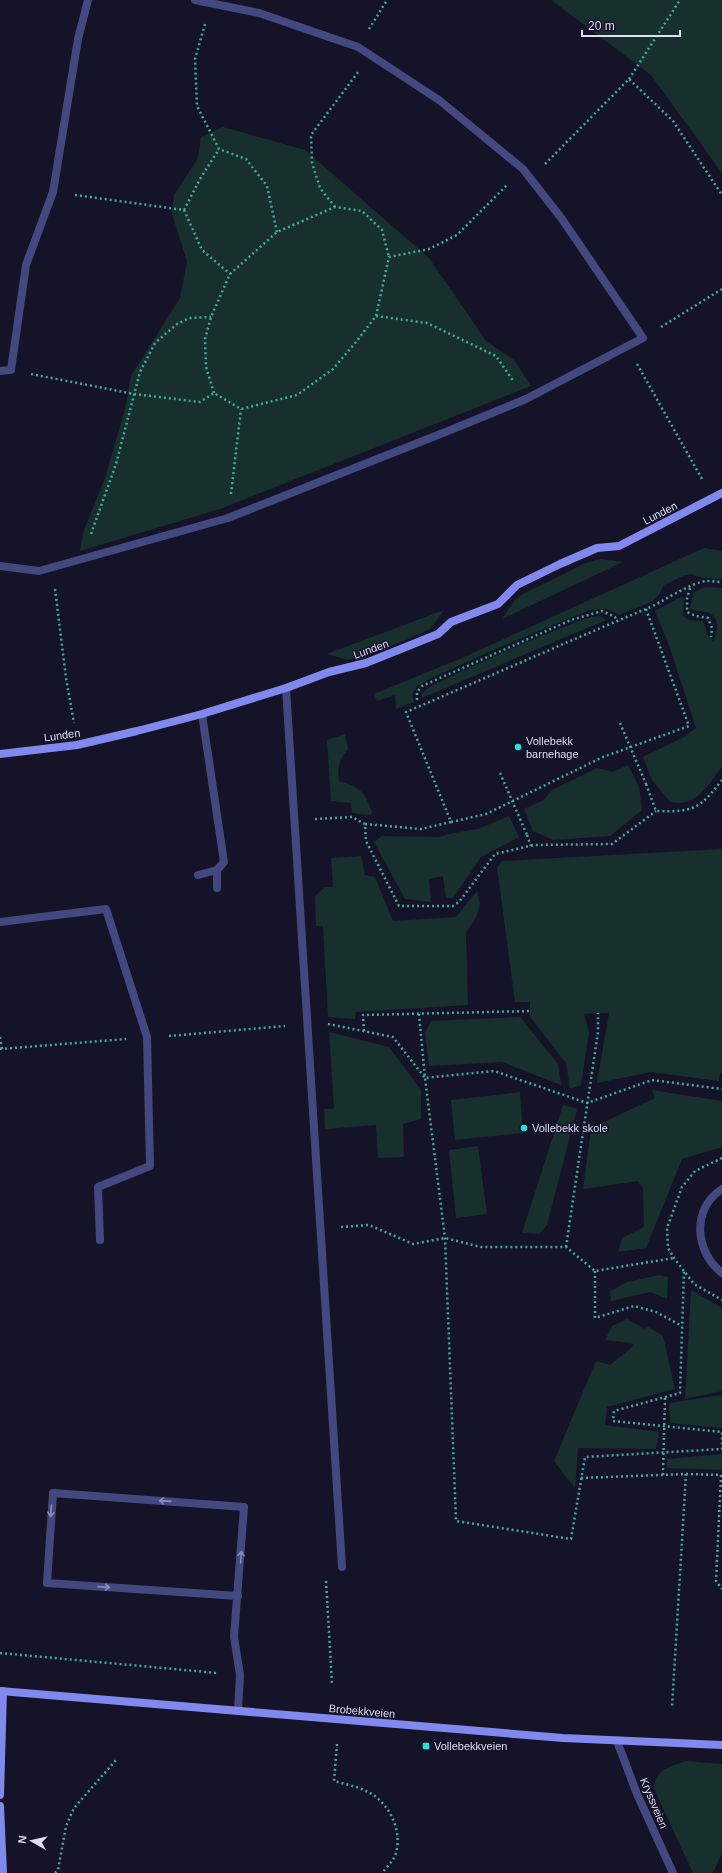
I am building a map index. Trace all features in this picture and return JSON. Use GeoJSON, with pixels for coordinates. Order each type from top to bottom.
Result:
{"type":"FeatureCollection","features":[{"type":"Feature","properties":{"kind":"street"},"geometry":{"type":"LineString","coordinates":[[0,371],[10,370],[26,265],[53,192],[78,38],[88,0]]}},
{"type":"Feature","properties":{"kind":"street"},"geometry":{"type":"LineString","coordinates":[[0,566],[39,571],[84,560],[228,518],[453,430],[526,398],[643,338],[562,219],[531,178],[523,169],[440,100],[358,47],[260,13],[195,0]]}},
{"type":"Feature","properties":{"kind":"street","name":"Lunden"},"geometry":{"type":"LineString","coordinates":[[0,754],[77,745],[202,714],[286,688],[329,672],[366,663],[438,634],[451,622],[498,604],[517,585],[597,548],[619,546],[722,493]]}},
{"type":"Feature","properties":{"kind":"street"},"geometry":{"type":"LineString","coordinates":[[286,688],[342,1567]]}},
{"type":"Feature","properties":{"kind":"street"},"geometry":{"type":"LineString","coordinates":[[198,875],[217,870],[224,862],[202,714]]}},
{"type":"Feature","properties":{"kind":"street"},"geometry":{"type":"LineString","coordinates":[[217,870],[218,888]]}},
{"type":"Feature","properties":{"kind":"street"},"geometry":{"type":"LineString","coordinates":[[0,922],[106,909],[147,1037],[150,1166],[98,1186],[100,1240]]}},
{"type":"Feature","properties":{"kind":"street"},"geometry":{"type":"LineString","coordinates":[[722,1189],[709,1201],[702,1215],[700,1230],[702,1244],[707,1258],[722,1273]]}},
{"type":"Feature","properties":{"kind":"street"},"geometry":{"type":"LineString","coordinates":[[238,1596],[46,1583],[52,1494],[244,1506],[238,1596],[234,1637],[240,1675],[238,1711]]}},
{"type":"Feature","properties":{"kind":"street"},"geometry":{"type":"LineString","coordinates":[[0,1795],[2,1691]]}},
{"type":"Feature","properties":{"kind":"street","name":"Brobekkveien"},"geometry":{"type":"LineString","coordinates":[[2,1691],[617,1741],[722,1745]]}},
{"type":"Feature","properties":{"kind":"street","name":"Kryssveien"},"geometry":{"type":"LineString","coordinates":[[617,1741],[638,1794],[673,1873]]}},
{"type":"Feature","properties":{"kind":"street"},"geometry":{"type":"LineString","coordinates":[[0,1806],[3,1873]]}},
{"type":"Feature","properties":{"kind":"path"},"geometry":{"type":"LineString","coordinates":[[358,47],[387,0]]}},
{"type":"Feature","properties":{"kind":"path"},"geometry":{"type":"LineString","coordinates":[[531,178],[629,79],[680,0]]}},
{"type":"Feature","properties":{"kind":"path"},"geometry":{"type":"LineString","coordinates":[[214,3],[202,31],[195,59],[197,106],[220,149],[246,159],[267,186],[277,232]]}},
{"type":"Feature","properties":{"kind":"path"},"geometry":{"type":"LineString","coordinates":[[335,206],[320,188],[312,163],[311,135],[371,55]]}},
{"type":"Feature","properties":{"kind":"path"},"geometry":{"type":"LineString","coordinates":[[629,79],[673,121],[722,195]]}},
{"type":"Feature","properties":{"kind":"path"},"geometry":{"type":"LineString","coordinates":[[184,210],[200,179],[220,149]]}},
{"type":"Feature","properties":{"kind":"path"},"geometry":{"type":"LineString","coordinates":[[389,257],[429,249],[457,235],[523,169]]}},
{"type":"Feature","properties":{"kind":"path"},"geometry":{"type":"LineString","coordinates":[[53,192],[184,210]]}},
{"type":"Feature","properties":{"kind":"path"},"geometry":{"type":"LineString","coordinates":[[335,206],[362,211],[382,230],[389,257],[376,316],[333,369],[297,395],[241,409],[214,393],[206,367],[206,339],[211,317],[230,274],[277,232],[335,206]]}},
{"type":"Feature","properties":{"kind":"path"},"geometry":{"type":"LineString","coordinates":[[184,210],[202,250],[230,274]]}},
{"type":"Feature","properties":{"kind":"path"},"geometry":{"type":"LineString","coordinates":[[643,338],[722,289]]}},
{"type":"Feature","properties":{"kind":"path"},"geometry":{"type":"LineString","coordinates":[[376,316],[427,323],[496,356],[526,398]]}},
{"type":"Feature","properties":{"kind":"path"},"geometry":{"type":"LineString","coordinates":[[84,560],[91,531],[116,464],[140,372],[155,343],[177,324],[189,318],[211,317]]}},
{"type":"Feature","properties":{"kind":"path"},"geometry":{"type":"LineString","coordinates":[[627,347],[702,479]]}},
{"type":"Feature","properties":{"kind":"path"},"geometry":{"type":"LineString","coordinates":[[10,370],[134,394],[200,402],[214,393]]}},
{"type":"Feature","properties":{"kind":"path"},"geometry":{"type":"LineString","coordinates":[[228,518],[241,409]]}},
{"type":"Feature","properties":{"kind":"path"},"geometry":{"type":"LineString","coordinates":[[53,568],[66,678],[74,723]]}},
{"type":"Feature","properties":{"kind":"path"},"geometry":{"type":"LineString","coordinates":[[451,822],[406,712],[646,609],[706,581],[722,582]]}},
{"type":"Feature","properties":{"kind":"path"},"geometry":{"type":"LineString","coordinates":[[690,588],[687,599],[688,612],[696,616],[708,618],[712,628],[711,637]]}},
{"type":"Feature","properties":{"kind":"path"},"geometry":{"type":"LineString","coordinates":[[313,819],[352,817],[365,824],[421,829],[486,814],[603,757],[688,726],[646,609]]}},
{"type":"Feature","properties":{"kind":"path"},"geometry":{"type":"LineString","coordinates":[[417,700],[417,692],[422,686],[571,620],[602,612],[615,617],[617,621]]}},
{"type":"Feature","properties":{"kind":"path"},"geometry":{"type":"LineString","coordinates":[[620,723],[656,811]]}},
{"type":"Feature","properties":{"kind":"path"},"geometry":{"type":"LineString","coordinates":[[500,773],[531,846]]}},
{"type":"Feature","properties":{"kind":"path"},"geometry":{"type":"LineString","coordinates":[[365,824],[366,841],[399,906],[453,906],[460,902],[495,854],[531,846],[612,844],[656,811],[683,812],[695,807],[704,801],[722,780]]}},
{"type":"Feature","properties":{"kind":"path"},"geometry":{"type":"LineString","coordinates":[[364,1031],[363,1015],[530,1011]]}},
{"type":"Feature","properties":{"kind":"path"},"geometry":{"type":"LineString","coordinates":[[566,1247],[598,1032],[598,1013]]}},
{"type":"Feature","properties":{"kind":"path"},"geometry":{"type":"LineString","coordinates":[[420,1014],[425,1078],[445,1238],[456,1521],[571,1539],[585,1457],[722,1448],[722,1432],[613,1421],[614,1411],[680,1393],[684,1270]]}},
{"type":"Feature","properties":{"kind":"path"},"geometry":{"type":"LineString","coordinates":[[307,1024],[323,1023],[393,1037],[425,1078]]}},
{"type":"Feature","properties":{"kind":"path"},"geometry":{"type":"LineString","coordinates":[[0,1037],[2,1049]]}},
{"type":"Feature","properties":{"kind":"path"},"geometry":{"type":"LineString","coordinates":[[425,1078],[494,1071],[587,1103],[652,1080],[722,1089]]}},
{"type":"Feature","properties":{"kind":"path"},"geometry":{"type":"LineString","coordinates":[[320,1228],[369,1225],[413,1244],[445,1238],[482,1247],[566,1247],[595,1271],[674,1258]]}},
{"type":"Feature","properties":{"kind":"path"},"geometry":{"type":"LineString","coordinates":[[595,1271],[595,1318],[634,1306],[656,1312],[682,1326]]}},
{"type":"Feature","properties":{"kind":"path"},"geometry":{"type":"LineString","coordinates":[[663,1475],[665,1397]]}},
{"type":"Feature","properties":{"kind":"path"},"geometry":{"type":"LineString","coordinates":[[581,1478],[686,1474],[722,1475],[716,1581],[722,1589]]}},
{"type":"Feature","properties":{"kind":"path"},"geometry":{"type":"LineString","coordinates":[[672,1707],[686,1474]]}},
{"type":"Feature","properties":{"kind":"path"},"geometry":{"type":"LineString","coordinates":[[328,1619],[332,1682]]}},
{"type":"Feature","properties":{"kind":"path"},"geometry":{"type":"LineString","coordinates":[[0,1653],[240,1675]]}},
{"type":"Feature","properties":{"kind":"path"},"geometry":{"type":"LineString","coordinates":[[337,1744],[334,1781],[367,1791],[384,1804],[394,1822],[399,1840],[395,1857],[382,1873]]}},
{"type":"Feature","properties":{"kind":"path"},"geometry":{"type":"LineString","coordinates":[[54,1873],[58,1870],[66,1826],[74,1808],[116,1760]]}},
{"type":"Feature","properties":{"kind":"green space"},"geometry":{"type":"Polygon","coordinates":[[[551,0],[722,0],[722,173],[651,75],[551,0]]]}},
{"type":"Feature","properties":{"kind":"green space"},"geometry":{"type":"Polygon","coordinates":[[[223,127],[305,150],[429,258],[486,341],[514,360],[531,386],[220,509],[80,551],[83,533],[105,478],[125,409],[131,376],[180,298],[187,261],[172,214],[174,195],[198,158],[201,137],[223,127]]]}},
{"type":"Feature","properties":{"kind":"green space"},"geometry":{"type":"Polygon","coordinates":[[[704,548],[722,551],[722,579],[702,578],[691,574],[683,576],[664,585],[658,596],[651,602],[619,615],[615,612],[600,609],[587,611],[493,650],[430,679],[417,686],[412,695],[414,702],[396,709],[395,695],[377,701],[374,694],[462,658],[704,548]]]}},
{"type":"Feature","properties":{"kind":"green space"},"geometry":{"type":"Polygon","coordinates":[[[600,559],[623,562],[502,619],[515,600],[523,594],[586,563],[600,559]]]}},
{"type":"Feature","properties":{"kind":"green space"},"geometry":{"type":"Polygon","coordinates":[[[705,587],[722,588],[722,767],[700,794],[687,802],[670,802],[652,780],[643,757],[684,737],[696,728],[670,648],[655,611],[681,597],[684,598],[683,616],[689,620],[703,621],[708,636],[711,637],[713,642],[717,629],[716,619],[713,615],[702,611],[695,611],[690,608],[693,593],[705,587]]]}},
{"type":"Feature","properties":{"kind":"green space"},"geometry":{"type":"Polygon","coordinates":[[[444,610],[430,629],[404,641],[348,660],[327,654],[444,610]]]}},
{"type":"Feature","properties":{"kind":"green space"},"geometry":{"type":"Polygon","coordinates":[[[599,616],[606,620],[422,698],[422,693],[432,685],[524,643],[586,618],[599,616]]]}},
{"type":"Feature","properties":{"kind":"green space"},"geometry":{"type":"Polygon","coordinates":[[[345,734],[348,749],[339,764],[339,781],[361,791],[372,812],[370,815],[352,813],[351,803],[331,801],[327,740],[345,734]]]}},
{"type":"Feature","properties":{"kind":"green space"},"geometry":{"type":"Polygon","coordinates":[[[628,765],[639,787],[642,810],[610,836],[553,840],[533,831],[524,809],[544,800],[552,790],[597,768],[613,772],[628,765]]]}},
{"type":"Feature","properties":{"kind":"green space"},"geometry":{"type":"Polygon","coordinates":[[[509,816],[519,837],[481,857],[453,898],[446,898],[443,876],[429,879],[431,902],[405,899],[374,842],[382,836],[440,837],[448,834],[478,829],[509,816]]]}},
{"type":"Feature","properties":{"kind":"green space"},"geometry":{"type":"Polygon","coordinates":[[[722,849],[722,1073],[720,1073],[719,1081],[651,1072],[597,1083],[609,1013],[584,1014],[589,1032],[581,1085],[570,1089],[566,1063],[530,1017],[530,1002],[515,1002],[497,867],[502,861],[722,849]]]}},
{"type":"Feature","properties":{"kind":"green space"},"geometry":{"type":"Polygon","coordinates":[[[361,856],[365,875],[375,877],[393,921],[456,917],[477,891],[480,904],[477,915],[466,933],[468,1005],[356,1012],[355,1019],[328,1017],[323,926],[316,926],[315,896],[325,887],[333,887],[331,858],[361,856]]]}},
{"type":"Feature","properties":{"kind":"green space"},"geometry":{"type":"Polygon","coordinates":[[[520,1017],[558,1064],[561,1085],[502,1062],[429,1066],[425,1033],[431,1021],[520,1017]]]}},
{"type":"Feature","properties":{"kind":"green space"},"geometry":{"type":"Polygon","coordinates":[[[329,1032],[389,1047],[421,1090],[421,1119],[403,1124],[404,1157],[378,1158],[376,1125],[325,1129],[324,1109],[334,1109],[329,1032]]]}},
{"type":"Feature","properties":{"kind":"green space"},"geometry":{"type":"Polygon","coordinates":[[[652,1090],[722,1101],[722,1147],[682,1159],[646,1248],[618,1252],[622,1238],[644,1227],[643,1188],[638,1181],[583,1189],[591,1128],[655,1098],[652,1090]]]}},
{"type":"Feature","properties":{"kind":"green space"},"geometry":{"type":"Polygon","coordinates":[[[520,1092],[523,1133],[455,1140],[451,1100],[520,1092]]]}},
{"type":"Feature","properties":{"kind":"green space"},"geometry":{"type":"Polygon","coordinates":[[[563,1105],[577,1109],[547,1225],[539,1234],[522,1233],[563,1105]]]}},
{"type":"Feature","properties":{"kind":"green space"},"geometry":{"type":"Polygon","coordinates":[[[478,1146],[487,1214],[456,1218],[449,1150],[478,1146]]]}},
{"type":"Feature","properties":{"kind":"green space"},"geometry":{"type":"Polygon","coordinates":[[[659,1275],[668,1277],[667,1299],[650,1292],[611,1301],[610,1291],[627,1282],[659,1275]]]}},
{"type":"Feature","properties":{"kind":"green space"},"geometry":{"type":"Polygon","coordinates":[[[691,1290],[722,1308],[722,1391],[685,1399],[691,1290]]]}},
{"type":"Feature","properties":{"kind":"green space"},"geometry":{"type":"Polygon","coordinates":[[[627,1319],[645,1329],[647,1326],[663,1336],[675,1389],[607,1407],[605,1425],[659,1432],[656,1449],[578,1448],[575,1488],[554,1461],[596,1361],[610,1365],[633,1345],[631,1343],[605,1340],[612,1326],[627,1319]]]}},
{"type":"Feature","properties":{"kind":"green space"},"geometry":{"type":"Polygon","coordinates":[[[722,1395],[722,1428],[670,1423],[669,1403],[722,1395]]]}},
{"type":"Feature","properties":{"kind":"green space"},"geometry":{"type":"Polygon","coordinates":[[[722,1454],[722,1470],[667,1468],[667,1459],[722,1454]]]}},
{"type":"Feature","properties":{"kind":"green space"},"geometry":{"type":"Polygon","coordinates":[[[686,1761],[722,1764],[722,1853],[713,1873],[693,1873],[654,1789],[655,1782],[660,1773],[669,1767],[686,1761]]]}},
{"type":"Feature","properties":{"kind":"place","name":"Vollebekk barnehage"},"geometry":{"type":"Point","coordinates":[518,747]}},
{"type":"Feature","properties":{"kind":"place","name":"Vollebekk skole"},"geometry":{"type":"Point","coordinates":[524,1128]}},
{"type":"Feature","properties":{"kind":"place","name":"Vollebekkveien"},"geometry":{"type":"Point","coordinates":[426,1746]}}]}
